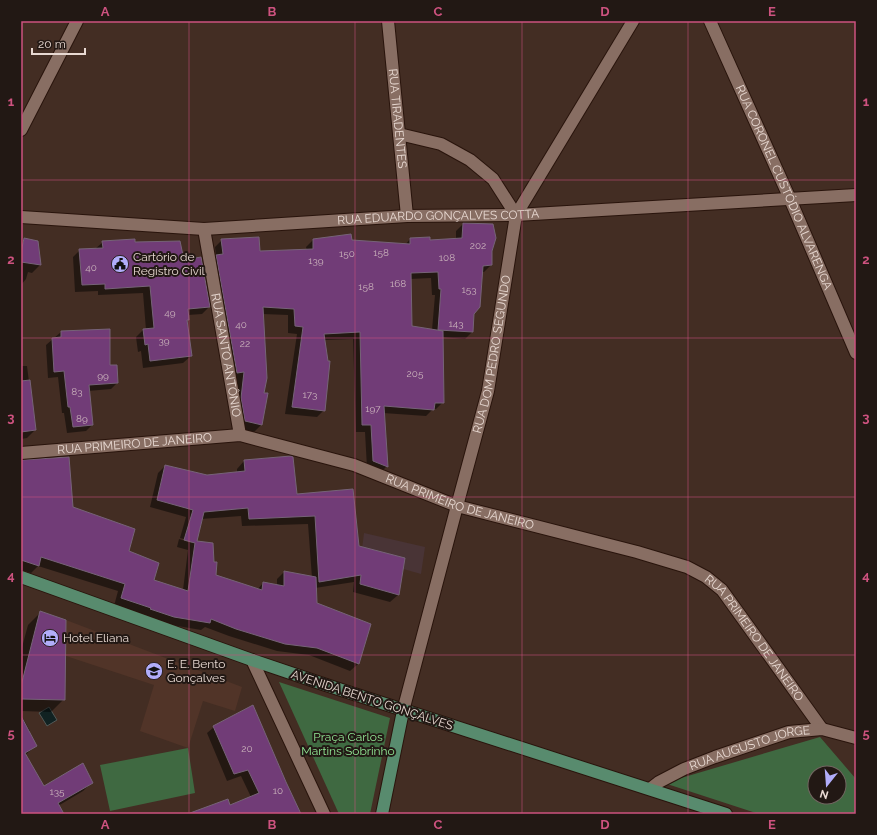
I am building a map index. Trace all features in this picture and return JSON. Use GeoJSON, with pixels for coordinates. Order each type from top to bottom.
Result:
{"type":"FeatureCollection","features":[{"type":"Feature","properties":{"kind":"main road","name":"AVENIDA BENTO GONÇALVES"},"geometry":{"type":"LineString","coordinates":[[21,577],[252,660],[403,711],[726,814]]}},
{"type":"Feature","properties":{"kind":"main road"},"geometry":{"type":"LineString","coordinates":[[382,814],[403,711]]}},
{"type":"Feature","properties":{"kind":"street"},"geometry":{"type":"LineString","coordinates":[[21,130],[77,21]]}},
{"type":"Feature","properties":{"kind":"street","name":"RUA TIRADENTES"},"geometry":{"type":"LineString","coordinates":[[388,21],[407,216]]}},
{"type":"Feature","properties":{"kind":"street","name":"RUA DOM PEDRO SEGUNDO"},"geometry":{"type":"LineString","coordinates":[[403,711],[488,391],[516,215],[633,21]]}},
{"type":"Feature","properties":{"kind":"street","name":"RUA CORONEL CUSTÓDIO ALVARENGA"},"geometry":{"type":"LineString","coordinates":[[710,21],[790,199],[856,354]]}},
{"type":"Feature","properties":{"kind":"street"},"geometry":{"type":"LineString","coordinates":[[399,134],[440,144],[470,160],[493,179],[516,215]]}},
{"type":"Feature","properties":{"kind":"street","name":"RUA EDUARDO GONÇALVES COTTA"},"geometry":{"type":"LineString","coordinates":[[21,217],[204,229],[407,216],[516,215],[856,195]]}},
{"type":"Feature","properties":{"kind":"street","name":"RUA SANTO ANTÔNIO"},"geometry":{"type":"LineString","coordinates":[[204,229],[240,434]]}},
{"type":"Feature","properties":{"kind":"street","name":"RUA PRIMEIRO DE JANEIRO"},"geometry":{"type":"LineString","coordinates":[[21,453],[240,434],[354,465],[457,506],[637,552],[687,567],[706,577],[722,590],[822,729]]}},
{"type":"Feature","properties":{"kind":"street"},"geometry":{"type":"LineString","coordinates":[[252,660],[324,814]]}},
{"type":"Feature","properties":{"kind":"street","name":"RUA AUGUSTO JORGE"},"geometry":{"type":"LineString","coordinates":[[650,789],[659,782],[684,769],[789,732],[822,729],[856,738]]}},
{"type":"Feature","properties":{"kind":"shaded area"},"geometry":{"type":"Polygon","coordinates":[[[364,533],[425,547],[421,574],[361,557],[364,533]]]}},
{"type":"Feature","properties":{"kind":"shaded area","name":"E. E. Bento Gonçalves"},"geometry":{"type":"Polygon","coordinates":[[[66,620],[242,687],[235,711],[203,701],[188,748],[140,731],[154,685],[66,656],[66,620]]]}},
{"type":"Feature","properties":{"kind":"shaded area"},"geometry":{"type":"Polygon","coordinates":[[[49,707],[57,720],[47,726],[39,713],[49,707]]]}},
{"type":"Feature","properties":{"kind":"green space","name":"Praça Carlos Martins Sobrinho"},"geometry":{"type":"Polygon","coordinates":[[[279,682],[390,718],[370,814],[339,814],[279,682]]]}},
{"type":"Feature","properties":{"kind":"green space"},"geometry":{"type":"Polygon","coordinates":[[[820,737],[844,765],[807,765],[807,805],[847,805],[847,768],[856,779],[856,814],[759,814],[664,783],[820,737]]]}},
{"type":"Feature","properties":{"kind":"green space"},"geometry":{"type":"Polygon","coordinates":[[[188,748],[195,793],[110,811],[100,765],[188,748]]]}},
{"type":"Feature","properties":{"kind":"building"},"geometry":{"type":"Polygon","coordinates":[[[463,223],[493,224],[496,238],[492,251],[492,265],[483,266],[480,307],[474,314],[473,332],[438,330],[441,289],[439,289],[438,272],[411,273],[412,326],[443,331],[444,403],[435,403],[434,410],[384,406],[388,467],[373,461],[371,425],[362,425],[360,332],[324,334],[328,361],[330,361],[325,411],[292,407],[303,327],[295,326],[294,309],[263,307],[267,378],[264,393],[268,393],[262,425],[245,421],[241,398],[244,372],[237,373],[216,255],[223,254],[221,239],[259,237],[260,251],[313,249],[313,239],[351,234],[352,240],[410,244],[410,238],[430,237],[430,240],[462,238],[463,223]]]}},
{"type":"Feature","properties":{"kind":"building"},"geometry":{"type":"Polygon","coordinates":[[[24,238],[38,241],[41,265],[21,262],[24,238]]]}},
{"type":"Feature","properties":{"kind":"building"},"geometry":{"type":"Polygon","coordinates":[[[135,239],[135,242],[180,241],[184,260],[201,257],[210,307],[188,309],[189,320],[187,320],[192,356],[150,361],[148,344],[145,345],[143,329],[154,328],[150,286],[105,289],[105,284],[82,285],[79,249],[103,248],[102,241],[135,239]]]}},
{"type":"Feature","properties":{"kind":"building"},"geometry":{"type":"Polygon","coordinates":[[[110,329],[110,365],[117,365],[118,383],[89,385],[93,425],[73,427],[70,407],[68,407],[64,371],[54,372],[52,338],[61,337],[61,331],[110,329]]]}},
{"type":"Feature","properties":{"kind":"building"},"geometry":{"type":"Polygon","coordinates":[[[30,380],[36,430],[21,432],[21,381],[30,380]]]}},
{"type":"Feature","properties":{"kind":"building"},"geometry":{"type":"Polygon","coordinates":[[[69,457],[73,507],[135,529],[129,551],[159,563],[154,580],[188,591],[195,543],[184,540],[193,510],[157,500],[165,465],[207,475],[245,471],[244,460],[293,457],[297,494],[353,489],[359,546],[405,558],[399,595],[360,584],[361,575],[319,582],[315,516],[249,519],[248,508],[204,512],[197,541],[213,543],[214,562],[217,562],[216,575],[262,590],[263,582],[284,586],[284,571],[316,577],[317,603],[371,624],[359,664],[317,648],[285,644],[236,629],[211,619],[210,623],[174,617],[121,598],[125,584],[41,557],[39,566],[21,560],[21,460],[69,457]]]}},
{"type":"Feature","properties":{"kind":"building","name":"Hotel Eliana"},"geometry":{"type":"Polygon","coordinates":[[[40,611],[66,620],[65,700],[21,699],[21,686],[40,611]]]}},
{"type":"Feature","properties":{"kind":"building"},"geometry":{"type":"Polygon","coordinates":[[[253,705],[301,814],[191,814],[190,813],[228,799],[230,805],[259,793],[248,770],[234,774],[213,726],[253,705]]]}},
{"type":"Feature","properties":{"kind":"building"},"geometry":{"type":"Polygon","coordinates":[[[21,716],[37,746],[25,753],[44,786],[83,763],[93,783],[58,803],[64,814],[21,814],[21,716]]]}},
{"type":"Feature","properties":{"kind":"place","name":"Cartório de Registro Civil"},"geometry":{"type":"Point","coordinates":[120,264]}},
{"type":"Feature","properties":{"kind":"place","name":"Hotel Eliana"},"geometry":{"type":"Point","coordinates":[50,638]}},
{"type":"Feature","properties":{"kind":"place","name":"E. E. Bento Gonçalves"},"geometry":{"type":"Point","coordinates":[154,671]}}]}
